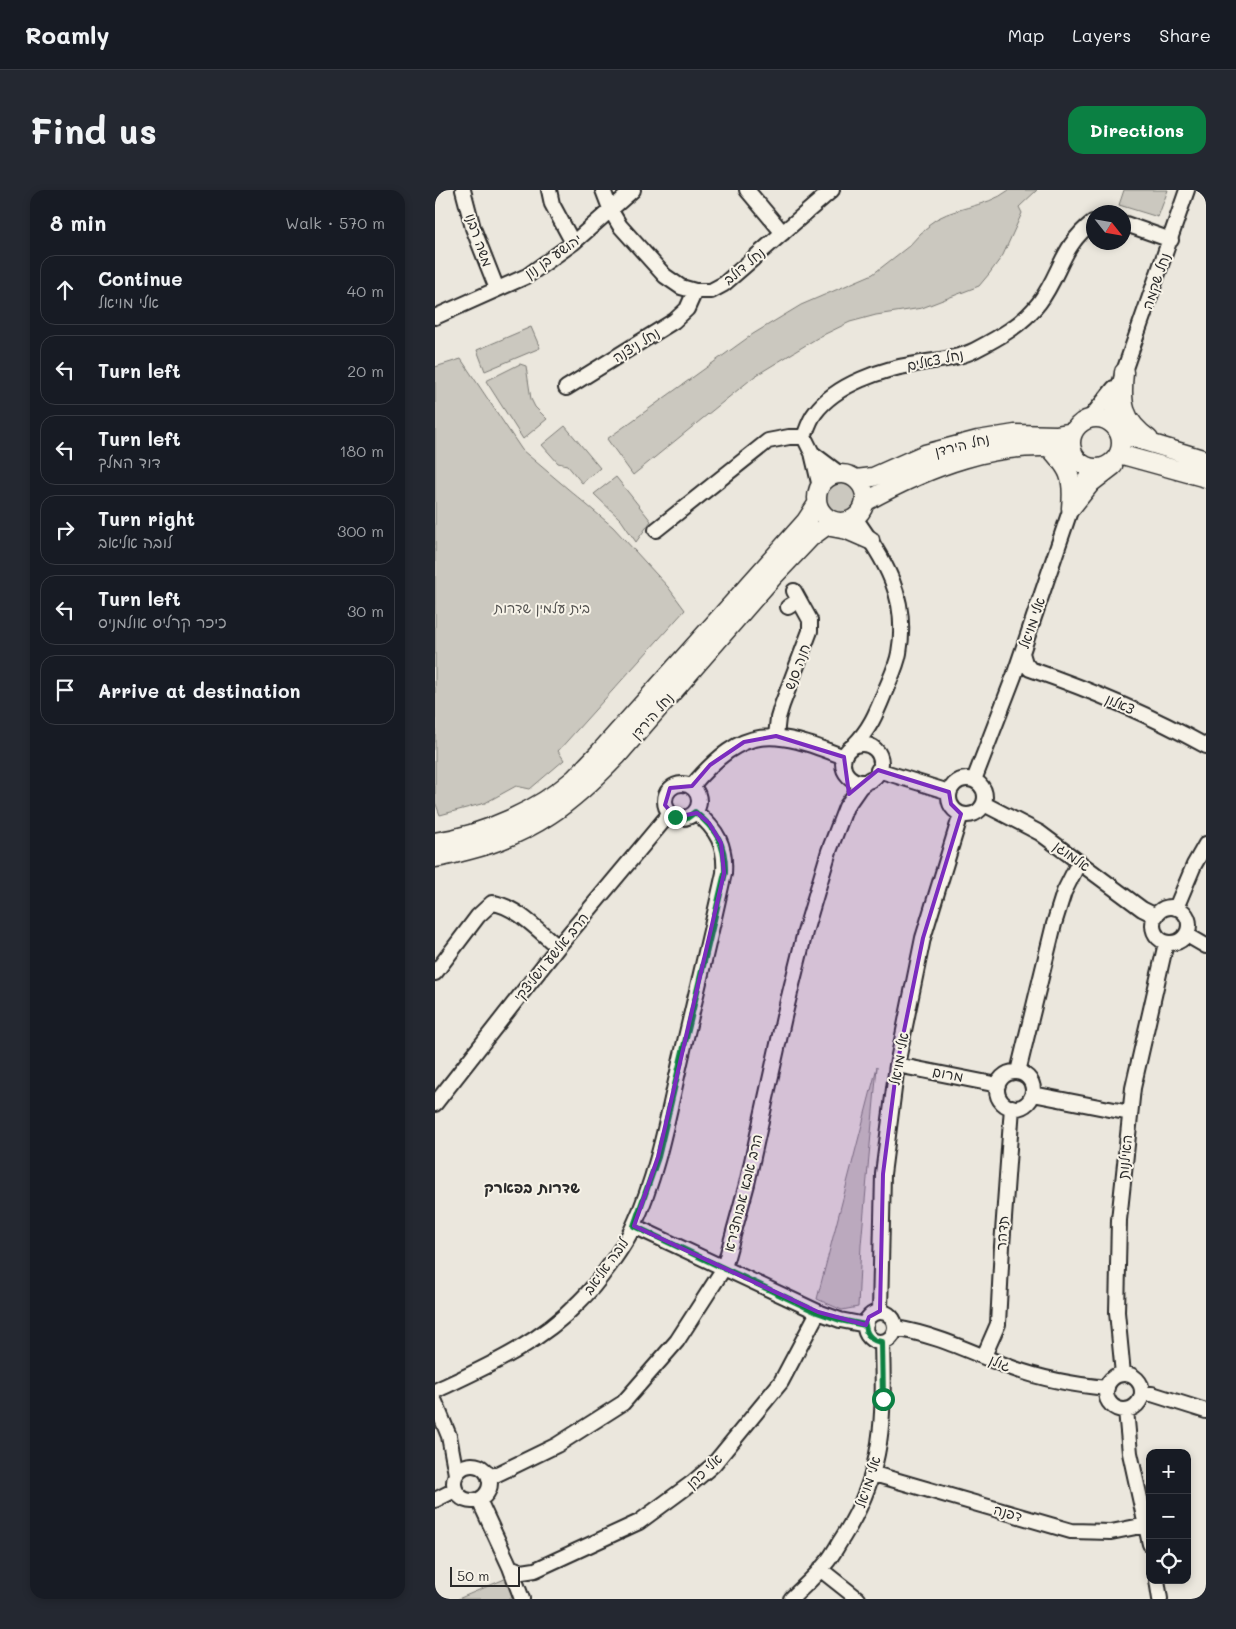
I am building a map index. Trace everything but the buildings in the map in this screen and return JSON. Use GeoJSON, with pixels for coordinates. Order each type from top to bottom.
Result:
{"type":"FeatureCollection","features":[{"type":"Feature","properties":{"kind":"main road"},"geometry":{"type":"LineString","coordinates":[[1123,372],[1121,395],[1124,411],[1131,424],[1157,445]]}},
{"type":"Feature","properties":{"kind":"main road"},"geometry":{"type":"LineString","coordinates":[[1118,430],[1121,444],[1119,454],[1110,464],[1097,468],[1079,461],[1073,440],[1077,426],[1090,418],[1105,419],[1118,430],[1157,445],[1206,460]]}},
{"type":"Feature","properties":{"kind":"main road","name":"נחל הירדן"},"geometry":{"type":"LineString","coordinates":[[848,476],[873,477],[925,454],[978,440],[1015,434],[1056,435],[1073,440]]}},
{"type":"Feature","properties":{"kind":"main road","name":"נחל הירדן"},"geometry":{"type":"LineString","coordinates":[[868,500],[931,469],[959,460],[1019,448],[1048,446],[1073,440]]}},
{"type":"Feature","properties":{"kind":"main road"},"geometry":{"type":"LineString","coordinates":[[1048,446],[1068,470],[1072,488],[1071,508]]}},
{"type":"Feature","properties":{"kind":"main road"},"geometry":{"type":"LineString","coordinates":[[1119,454],[1206,478]]}},
{"type":"Feature","properties":{"kind":"main road"},"geometry":{"type":"LineString","coordinates":[[1071,508],[1086,488],[1102,473],[1117,463],[1139,459]]}},
{"type":"Feature","properties":{"kind":"main road"},"geometry":{"type":"LineString","coordinates":[[832,476],[848,476],[863,489],[868,500],[864,522],[870,540],[829,524],[821,511],[819,495],[825,480],[832,476]]}},
{"type":"Feature","properties":{"kind":"main road","name":"נחל הירדן"},"geometry":{"type":"LineString","coordinates":[[435,842],[471,834],[512,818],[557,792],[575,778],[597,756],[800,528],[819,495]]}},
{"type":"Feature","properties":{"kind":"main road"},"geometry":{"type":"LineString","coordinates":[[829,524],[845,522],[855,518],[868,500]]}},
{"type":"Feature","properties":{"kind":"main road","name":"נחל הירדן"},"geometry":{"type":"LineString","coordinates":[[435,858],[483,847],[518,834],[568,803],[617,756],[772,578],[811,537],[829,524]]}},
{"type":"Feature","properties":{"kind":"street","name":"משה רבנו"},"geometry":{"type":"LineString","coordinates":[[463,190],[473,228],[497,289]]}},
{"type":"Feature","properties":{"kind":"street"},"geometry":{"type":"LineString","coordinates":[[549,190],[552,204],[573,244]]}},
{"type":"Feature","properties":{"kind":"street"},"geometry":{"type":"LineString","coordinates":[[603,190],[611,211],[621,226],[665,276],[681,287],[695,291]]}},
{"type":"Feature","properties":{"kind":"street","name":"יהושע בן נון"},"geometry":{"type":"LineString","coordinates":[[435,317],[527,276],[573,244],[633,190]]}},
{"type":"Feature","properties":{"kind":"street"},"geometry":{"type":"LineString","coordinates":[[747,190],[783,233]]}},
{"type":"Feature","properties":{"kind":"street","name":"נחל דולב"},"geometry":{"type":"LineString","coordinates":[[695,291],[711,291],[725,284],[833,190]]}},
{"type":"Feature","properties":{"kind":"street","name":"נחל שקמה"},"geometry":{"type":"LineString","coordinates":[[1118,430],[1112,412],[1114,400],[1187,190]]}},
{"type":"Feature","properties":{"kind":"street"},"geometry":{"type":"LineString","coordinates":[[1131,226],[1171,240]]}},
{"type":"Feature","properties":{"kind":"street","name":"נחל צאלים"},"geometry":{"type":"LineString","coordinates":[[804,437],[815,413],[835,394],[853,383],[914,364],[973,352],[1009,332],[1026,318],[1040,302],[1054,278],[1066,251],[1078,234],[1086,228]]}},
{"type":"Feature","properties":{"kind":"street","name":"נחל ניצנה"},"geometry":{"type":"LineString","coordinates":[[566,388],[674,321],[687,309],[695,291]]}},
{"type":"Feature","properties":{"kind":"street","name":"נחל שקמה"},"geometry":{"type":"LineString","coordinates":[[1090,418],[1112,391],[1123,372]]}},
{"type":"Feature","properties":{"kind":"street"},"geometry":{"type":"LineString","coordinates":[[656,530],[768,441],[789,437],[804,437],[812,453],[819,495]]}},
{"type":"Feature","properties":{"kind":"street"},"geometry":{"type":"LineString","coordinates":[[812,453],[848,476]]}},
{"type":"Feature","properties":{"kind":"street","name":"אלי מויאל"},"geometry":{"type":"LineString","coordinates":[[974,780],[1014,676],[1071,508],[1091,467]]}},
{"type":"Feature","properties":{"kind":"street"},"geometry":{"type":"LineString","coordinates":[[855,518],[888,568],[895,587],[902,624],[899,654],[867,733],[849,749],[844,762],[847,774],[857,781],[874,775],[949,792]]}},
{"type":"Feature","properties":{"kind":"street","name":"חנה סנש"},"geometry":{"type":"LineString","coordinates":[[776,736],[782,705],[810,631],[810,620],[794,599]]}},
{"type":"Feature","properties":{"kind":"street"},"geometry":{"type":"LineString","coordinates":[[1014,676],[1030,669],[1025,663],[1022,653]]}},
{"type":"Feature","properties":{"kind":"street","name":"צאלון"},"geometry":{"type":"LineString","coordinates":[[1030,669],[1105,697],[1206,746]]}},
{"type":"Feature","properties":{"kind":"street"},"geometry":{"type":"LineString","coordinates":[[874,775],[881,761],[875,742],[877,712]]}},
{"type":"Feature","properties":{"kind":"street"},"geometry":{"type":"LineString","coordinates":[[692,786],[710,765],[726,752],[744,742],[757,738],[776,736],[798,740],[844,762]]}},
{"type":"Feature","properties":{"kind":"street"},"geometry":{"type":"LineString","coordinates":[[854,745],[867,744],[879,754]]}},
{"type":"Feature","properties":{"kind":"street","name":"הרב אבא אבוחצירא"},"geometry":{"type":"LineString","coordinates":[[844,762],[847,783],[846,807]]}},
{"type":"Feature","properties":{"kind":"street","name":"הרב אבא אבוחצירא"},"geometry":{"type":"LineString","coordinates":[[489,1478],[557,1445],[623,1404],[677,1341],[724,1268],[747,1184],[803,941],[829,851],[846,807],[860,786],[874,775]]}},
{"type":"Feature","properties":{"kind":"street"},"geometry":{"type":"LineString","coordinates":[[974,780],[983,788],[985,793],[984,804],[973,814],[961,814],[953,809],[949,792],[959,781],[974,780]]}},
{"type":"Feature","properties":{"kind":"street"},"geometry":{"type":"LineString","coordinates":[[680,784],[692,786],[699,800],[695,812],[687,818],[680,818],[670,813],[665,805],[665,799],[670,788],[680,784]]}},
{"type":"Feature","properties":{"kind":"street","name":"אלמוגן"},"geometry":{"type":"LineString","coordinates":[[984,804],[1040,833],[1142,909],[1156,916]]}},
{"type":"Feature","properties":{"kind":"street","name":"לובה אליאב"},"geometry":{"type":"LineString","coordinates":[[435,1391],[505,1357],[531,1342],[559,1321],[580,1302],[603,1273],[634,1226],[658,1157],[725,873],[725,858],[721,843],[709,823],[695,812]]}},
{"type":"Feature","properties":{"kind":"street","name":"הרב אלישע וישליצקי"},"geometry":{"type":"LineString","coordinates":[[435,1104],[557,947],[670,813]]}},
{"type":"Feature","properties":{"kind":"street","name":"אלי מויאל"},"geometry":{"type":"LineString","coordinates":[[880,1311],[883,1174],[897,1065],[923,938],[961,814]]}},
{"type":"Feature","properties":{"kind":"street"},"geometry":{"type":"LineString","coordinates":[[1176,908],[1194,865],[1206,844]]}},
{"type":"Feature","properties":{"kind":"street"},"geometry":{"type":"LineString","coordinates":[[1018,1072],[1053,924],[1064,892],[1079,862]]}},
{"type":"Feature","properties":{"kind":"street"},"geometry":{"type":"LineString","coordinates":[[435,973],[478,916],[492,903],[503,904],[515,912],[557,947]]}},
{"type":"Feature","properties":{"kind":"street"},"geometry":{"type":"LineString","coordinates":[[1176,908],[1185,914],[1188,919],[1189,930],[1184,938],[1175,943],[1166,943],[1158,938],[1154,930],[1156,916],[1163,910],[1176,908]]}},
{"type":"Feature","properties":{"kind":"street"},"geometry":{"type":"LineString","coordinates":[[1187,935],[1206,946]]}},
{"type":"Feature","properties":{"kind":"street","name":"האילנות"},"geometry":{"type":"LineString","coordinates":[[1123,1374],[1117,1312],[1119,1220],[1133,1088],[1166,943]]}},
{"type":"Feature","properties":{"kind":"street","name":"מרום"},"geometry":{"type":"LineString","coordinates":[[897,1065],[998,1085]]}},
{"type":"Feature","properties":{"kind":"street"},"geometry":{"type":"LineString","coordinates":[[1018,1072],[1029,1078],[1032,1083],[1033,1094],[1024,1106],[1013,1108],[1006,1105],[999,1098],[998,1085],[1007,1074],[1018,1072]]}},
{"type":"Feature","properties":{"kind":"street"},"geometry":{"type":"LineString","coordinates":[[1033,1094],[1130,1113]]}},
{"type":"Feature","properties":{"kind":"street","name":"תדהר"},"geometry":{"type":"LineString","coordinates":[[984,1356],[997,1324],[1002,1236],[1013,1108]]}},
{"type":"Feature","properties":{"kind":"street"},"geometry":{"type":"LineString","coordinates":[[634,1226],[817,1312],[840,1320],[865,1325]]}},
{"type":"Feature","properties":{"kind":"street"},"geometry":{"type":"LineString","coordinates":[[880,1311],[890,1315],[894,1320],[895,1328],[891,1337],[882,1342],[875,1341],[869,1336],[865,1325],[869,1317],[880,1311]]}},
{"type":"Feature","properties":{"kind":"street","name":"אלי כהן"},"geometry":{"type":"LineString","coordinates":[[535,1570],[639,1522],[692,1484],[713,1465],[781,1382],[817,1312]]}},
{"type":"Feature","properties":{"kind":"street","name":"גולן"},"geometry":{"type":"LineString","coordinates":[[895,1328],[918,1332],[1013,1368],[1053,1380],[1107,1388]]}},
{"type":"Feature","properties":{"kind":"street","name":"אלי מויאל"},"geometry":{"type":"LineString","coordinates":[[791,1599],[827,1563],[855,1518],[874,1474],[883,1399],[882,1342]]}},
{"type":"Feature","properties":{"kind":"street"},"geometry":{"type":"LineString","coordinates":[[1123,1374],[1129,1374],[1137,1380],[1142,1389],[1137,1405],[1126,1410],[1116,1408],[1107,1398],[1107,1388],[1115,1377],[1123,1374]]}},
{"type":"Feature","properties":{"kind":"street"},"geometry":{"type":"LineString","coordinates":[[1142,1394],[1152,1394],[1206,1411]]}},
{"type":"Feature","properties":{"kind":"street"},"geometry":{"type":"LineString","coordinates":[[435,1402],[449,1436],[456,1474],[454,1479],[455,1490],[463,1498],[473,1501],[479,1500],[487,1493],[489,1478],[483,1469],[474,1465],[449,1436]]}},
{"type":"Feature","properties":{"kind":"street"},"geometry":{"type":"LineString","coordinates":[[1126,1410],[1130,1453],[1146,1525]]}},
{"type":"Feature","properties":{"kind":"street"},"geometry":{"type":"LineString","coordinates":[[456,1474],[464,1467],[474,1465]]}},
{"type":"Feature","properties":{"kind":"street","name":"דפנה"},"geometry":{"type":"LineString","coordinates":[[874,1474],[1071,1531],[1111,1532],[1146,1525]]}},
{"type":"Feature","properties":{"kind":"street"},"geometry":{"type":"LineString","coordinates":[[435,1500],[455,1490]]}},
{"type":"Feature","properties":{"kind":"street"},"geometry":{"type":"LineString","coordinates":[[479,1500],[522,1598]]}},
{"type":"Feature","properties":{"kind":"street"},"geometry":{"type":"LineString","coordinates":[[510,1567],[522,1572],[535,1570]]}},
{"type":"Feature","properties":{"kind":"street"},"geometry":{"type":"LineString","coordinates":[[820,1569],[859,1599]]}},
{"type":"Feature","properties":{"kind":"street"},"geometry":{"type":"LineString","coordinates":[[522,1598],[535,1570]]}},
{"type":"Feature","properties":{"kind":"street"},"geometry":{"type":"LineString","coordinates":[[1158,1584],[1160,1599]]}},
{"type":"Feature","properties":{"kind":"highlighted area"},"geometry":{"type":"Polygon","coordinates":[[[776,736],[844,757],[849,794],[878,770],[949,792],[951,804],[961,814],[923,938],[897,1065],[883,1174],[880,1311],[869,1317],[866,1325],[818,1312],[634,1226],[658,1157],[724,873],[721,843],[709,823],[697,813],[675,817],[665,805],[670,788],[692,786],[710,765],[744,742],[776,736]]]}},
{"type":"Feature","properties":{"kind":"green space"},"geometry":{"type":"Polygon","coordinates":[[[1009,190],[1037,190],[1019,207],[1022,213],[1003,255],[979,286],[922,308],[876,315],[850,322],[819,337],[755,376],[633,475],[607,439],[753,334],[801,305],[873,274],[909,246],[929,227],[928,225],[937,219],[989,201],[1009,190]]]}},
{"type":"Feature","properties":{"kind":"green space"},"geometry":{"type":"Polygon","coordinates":[[[1124,190],[1168,190],[1158,217],[1131,209],[1131,205],[1119,205],[1124,190]]]}},
{"type":"Feature","properties":{"kind":"green space"},"geometry":{"type":"Polygon","coordinates":[[[531,327],[540,348],[485,371],[477,350],[531,327]]]}},
{"type":"Feature","properties":{"kind":"green space","name":"בית עלמין שדרות"},"geometry":{"type":"Polygon","coordinates":[[[461,359],[522,450],[613,527],[668,587],[685,610],[558,751],[564,760],[530,789],[516,786],[485,803],[440,815],[435,802],[435,367],[461,359]]]}},
{"type":"Feature","properties":{"kind":"green space"},"geometry":{"type":"Polygon","coordinates":[[[520,364],[526,366],[531,399],[535,407],[547,419],[523,439],[486,381],[520,364]]]}},
{"type":"Feature","properties":{"kind":"green space"},"geometry":{"type":"Polygon","coordinates":[[[565,426],[600,468],[582,483],[567,465],[558,463],[542,445],[565,426]]]}},
{"type":"Feature","properties":{"kind":"green space"},"geometry":{"type":"Polygon","coordinates":[[[616,477],[651,521],[636,542],[621,520],[594,494],[616,477]]]}},
{"type":"Feature","properties":{"kind":"green space"},"geometry":{"type":"Polygon","coordinates":[[[840,481],[847,482],[853,486],[857,492],[857,506],[853,512],[847,516],[840,517],[833,516],[827,512],[823,506],[822,499],[823,492],[827,486],[833,482],[840,481]]]}},
{"type":"Feature","properties":{"kind":"green space"},"geometry":{"type":"Polygon","coordinates":[[[877,1067],[861,1245],[858,1307],[842,1310],[817,1299],[877,1067]]]}},
{"type":"Feature","properties":{"kind":"green space"},"geometry":{"type":"Polygon","coordinates":[[[507,1578],[516,1599],[458,1599],[507,1578]]]}},
{"type":"Feature","properties":{"kind":"district","name":"שדרות בפארק"},"geometry":{"type":"Point","coordinates":[532,1188]}},
{"type":"Feature","properties":{"kind":"route"},"geometry":{"type":"LineString","coordinates":[[675,817],[687,818],[695,812],[709,823],[721,843],[725,858],[725,873],[658,1157],[634,1226],[817,1312],[840,1320],[865,1325],[869,1336],[875,1341],[882,1342],[883,1399]]}}]}
